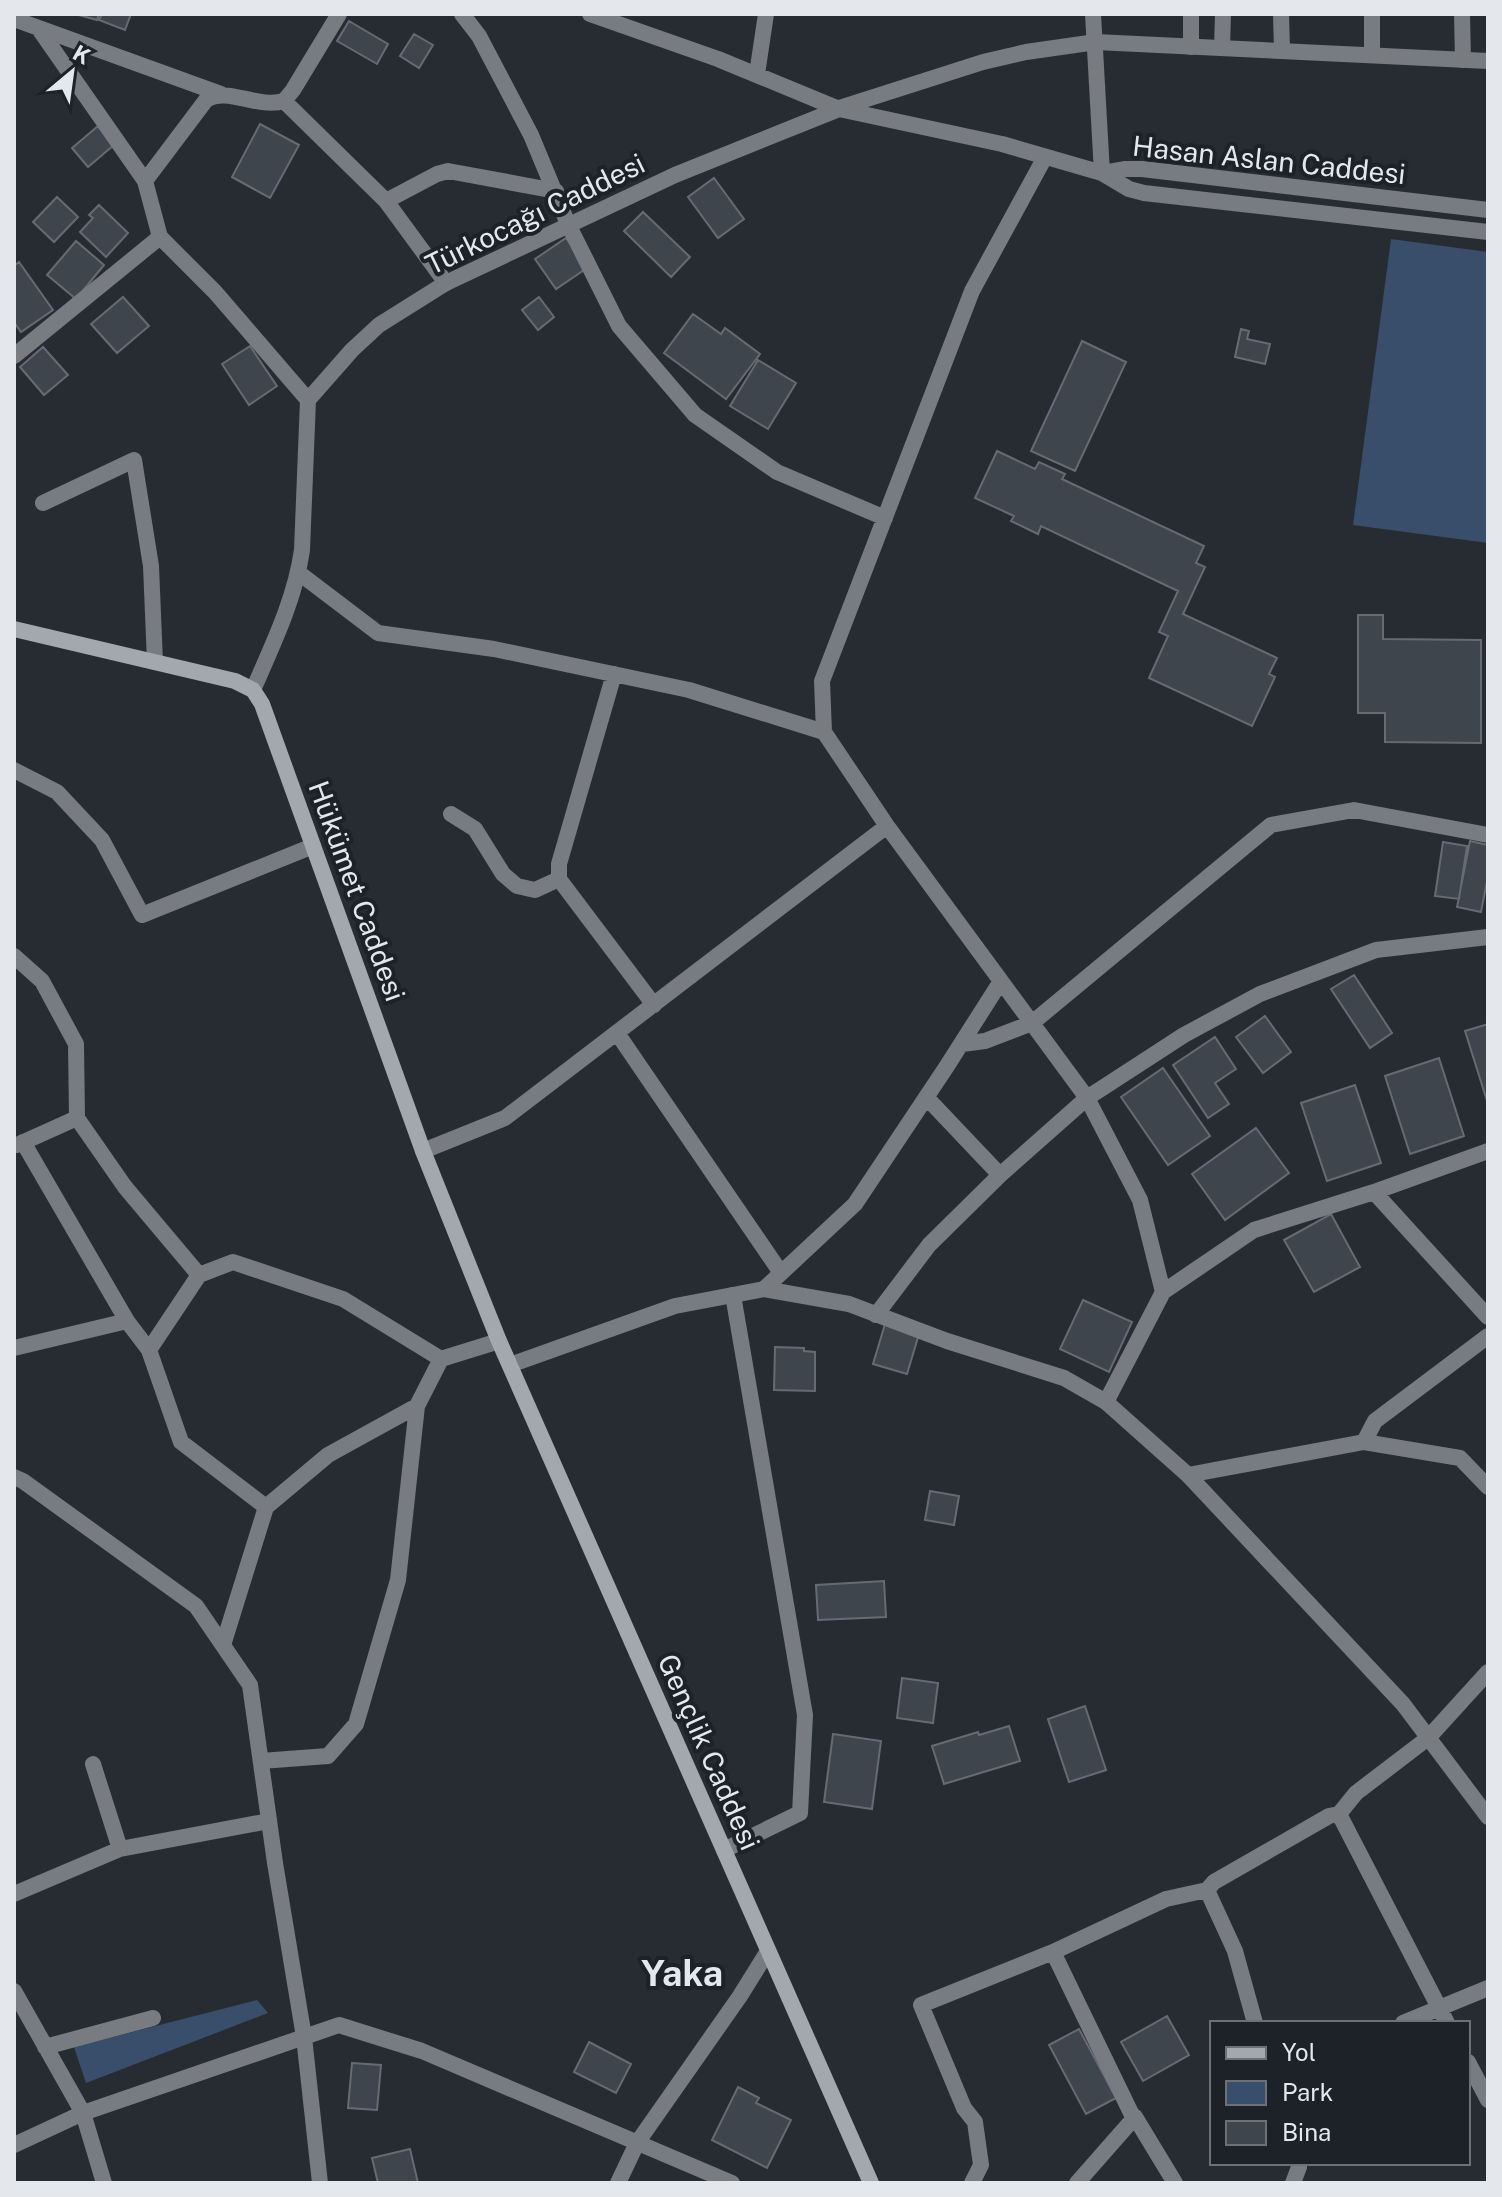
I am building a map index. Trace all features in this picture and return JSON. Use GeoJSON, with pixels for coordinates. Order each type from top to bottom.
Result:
{"type":"FeatureCollection","features":[{"type":"Feature","properties":{"kind":"main road"},"geometry":{"type":"LineString","coordinates":[[14,629],[235,681],[253,690]]}},
{"type":"Feature","properties":{"kind":"main road","name":"Hükümet Caddesi"},"geometry":{"type":"LineString","coordinates":[[253,690],[262,704],[423,1151],[499,1341]]}},
{"type":"Feature","properties":{"kind":"main road","name":"Gençlik Caddesi"},"geometry":{"type":"LineString","coordinates":[[499,1341],[871,2183]]}},
{"type":"Feature","properties":{"kind":"street"},"geometry":{"type":"LineString","coordinates":[[14,19],[221,94],[264,104],[284,101],[339,14]]}},
{"type":"Feature","properties":{"kind":"street"},"geometry":{"type":"LineString","coordinates":[[462,14],[479,36],[531,135],[568,224],[619,326],[695,415],[777,472],[885,518]]}},
{"type":"Feature","properties":{"kind":"street"},"geometry":{"type":"LineString","coordinates":[[590,14],[757,74],[839,109],[986,141],[1102,173],[1093,14]]}},
{"type":"Feature","properties":{"kind":"street"},"geometry":{"type":"LineString","coordinates":[[757,74],[766,14]]}},
{"type":"Feature","properties":{"kind":"street"},"geometry":{"type":"LineString","coordinates":[[1191,14],[1191,47]]}},
{"type":"Feature","properties":{"kind":"street"},"geometry":{"type":"LineString","coordinates":[[1222,48],[1223,14]]}},
{"type":"Feature","properties":{"kind":"street"},"geometry":{"type":"LineString","coordinates":[[1281,14],[1282,50]]}},
{"type":"Feature","properties":{"kind":"street"},"geometry":{"type":"LineString","coordinates":[[1372,14],[1372,55]]}},
{"type":"Feature","properties":{"kind":"street"},"geometry":{"type":"LineString","coordinates":[[1462,14],[1463,60]]}},
{"type":"Feature","properties":{"kind":"street"},"geometry":{"type":"LineString","coordinates":[[39,29],[145,181],[160,237],[215,292],[308,400],[299,573],[282,625],[253,690]]}},
{"type":"Feature","properties":{"kind":"street","name":"Türkocağı Caddesi"},"geometry":{"type":"LineString","coordinates":[[308,400],[352,350],[379,325],[446,283],[675,175],[839,109],[983,62],[1096,42],[1488,61]]}},
{"type":"Feature","properties":{"kind":"street"},"geometry":{"type":"LineString","coordinates":[[145,181],[206,100],[221,94]]}},
{"type":"Feature","properties":{"kind":"street"},"geometry":{"type":"LineString","coordinates":[[284,101],[386,201],[446,283]]}},
{"type":"Feature","properties":{"kind":"street"},"geometry":{"type":"LineString","coordinates":[[1045,157],[972,291],[822,681],[824,732],[887,826],[1087,1098],[1140,1200],[1163,1292]]}},
{"type":"Feature","properties":{"kind":"street","name":"Hasan Aslan Caddesi"},"geometry":{"type":"LineString","coordinates":[[1102,173],[1142,169],[1488,210]]}},
{"type":"Feature","properties":{"kind":"street"},"geometry":{"type":"LineString","coordinates":[[386,201],[448,171],[556,191]]}},
{"type":"Feature","properties":{"kind":"street","name":"Hasan Aslan Caddesi"},"geometry":{"type":"LineString","coordinates":[[1102,173],[1129,189],[1144,193],[1488,232]]}},
{"type":"Feature","properties":{"kind":"street"},"geometry":{"type":"LineString","coordinates":[[14,356],[160,237]]}},
{"type":"Feature","properties":{"kind":"street"},"geometry":{"type":"LineString","coordinates":[[43,503],[134,460],[149,540],[155,662]]}},
{"type":"Feature","properties":{"kind":"street"},"geometry":{"type":"LineString","coordinates":[[299,573],[378,633],[494,649],[689,690],[824,732]]}},
{"type":"Feature","properties":{"kind":"street"},"geometry":{"type":"LineString","coordinates":[[614,674],[559,864],[559,879],[654,1005]]}},
{"type":"Feature","properties":{"kind":"street"},"geometry":{"type":"LineString","coordinates":[[14,770],[57,792],[102,840],[142,915],[313,846]]}},
{"type":"Feature","properties":{"kind":"street"},"geometry":{"type":"LineString","coordinates":[[962,1044],[985,1041],[1032,1023],[1271,825],[1354,810],[1487,830]]}},
{"type":"Feature","properties":{"kind":"street"},"geometry":{"type":"LineString","coordinates":[[451,814],[475,829],[503,874],[517,886],[535,890],[559,879]]}},
{"type":"Feature","properties":{"kind":"street"},"geometry":{"type":"LineString","coordinates":[[423,1151],[505,1118],[887,826]]}},
{"type":"Feature","properties":{"kind":"street"},"geometry":{"type":"LineString","coordinates":[[876,1315],[929,1245],[1000,1175],[1087,1098],[1184,1035],[1260,994],[1376,950],[1488,937]]}},
{"type":"Feature","properties":{"kind":"street"},"geometry":{"type":"LineString","coordinates":[[14,956],[42,981],[76,1044],[77,1118],[125,1187],[199,1275]]}},
{"type":"Feature","properties":{"kind":"street"},"geometry":{"type":"LineString","coordinates":[[764,1289],[855,1204],[1001,981]]}},
{"type":"Feature","properties":{"kind":"street"},"geometry":{"type":"LineString","coordinates":[[617,1033],[781,1273]]}},
{"type":"Feature","properties":{"kind":"street"},"geometry":{"type":"LineString","coordinates":[[926,1097],[1000,1175]]}},
{"type":"Feature","properties":{"kind":"street"},"geometry":{"type":"LineString","coordinates":[[77,1118],[19,1144],[127,1321],[149,1350],[181,1442],[266,1507]]}},
{"type":"Feature","properties":{"kind":"street"},"geometry":{"type":"LineString","coordinates":[[1106,1402],[1163,1292],[1254,1230],[1488,1151]]}},
{"type":"Feature","properties":{"kind":"street"},"geometry":{"type":"LineString","coordinates":[[1374,1192],[1488,1317]]}},
{"type":"Feature","properties":{"kind":"street"},"geometry":{"type":"LineString","coordinates":[[149,1350],[199,1275],[233,1262],[343,1299],[441,1359]]}},
{"type":"Feature","properties":{"kind":"street"},"geometry":{"type":"LineString","coordinates":[[510,1365],[675,1306],[764,1289],[849,1304],[947,1341],[1064,1378],[1106,1402],[1188,1475],[1403,1704],[1488,1817]]}},
{"type":"Feature","properties":{"kind":"street"},"geometry":{"type":"LineString","coordinates":[[724,1850],[800,1813],[805,1715],[733,1295]]}},
{"type":"Feature","properties":{"kind":"street"},"geometry":{"type":"LineString","coordinates":[[14,1348],[127,1321]]}},
{"type":"Feature","properties":{"kind":"street"},"geometry":{"type":"LineString","coordinates":[[1364,1442],[1375,1421],[1488,1336]]}},
{"type":"Feature","properties":{"kind":"street"},"geometry":{"type":"LineString","coordinates":[[261,1761],[328,1756],[356,1724],[398,1580],[417,1406],[441,1359],[499,1341]]}},
{"type":"Feature","properties":{"kind":"street"},"geometry":{"type":"LineString","coordinates":[[223,1645],[266,1507],[328,1455],[417,1406]]}},
{"type":"Feature","properties":{"kind":"street"},"geometry":{"type":"LineString","coordinates":[[1188,1475],[1364,1442],[1460,1458],[1488,1487]]}},
{"type":"Feature","properties":{"kind":"street"},"geometry":{"type":"LineString","coordinates":[[14,1477],[196,1606],[250,1685],[304,2037],[320,2183]]}},
{"type":"Feature","properties":{"kind":"street"},"geometry":{"type":"LineString","coordinates":[[972,2183],[981,2165],[975,2122],[964,2108],[921,2005],[1053,1952],[1166,1899],[1207,1890],[1214,1882],[1329,1816],[1339,1814],[1356,1793],[1428,1738],[1488,1672]]}},
{"type":"Feature","properties":{"kind":"street"},"geometry":{"type":"LineString","coordinates":[[93,1764],[120,1849]]}},
{"type":"Feature","properties":{"kind":"street"},"geometry":{"type":"LineString","coordinates":[[1339,1814],[1443,2015]]}},
{"type":"Feature","properties":{"kind":"street"},"geometry":{"type":"LineString","coordinates":[[14,1894],[120,1849],[269,1821]]}},
{"type":"Feature","properties":{"kind":"street"},"geometry":{"type":"LineString","coordinates":[[1207,1890],[1235,1951],[1254,2021]]}},
{"type":"Feature","properties":{"kind":"street"},"geometry":{"type":"LineString","coordinates":[[618,2183],[637,2143],[768,1951]]}},
{"type":"Feature","properties":{"kind":"street"},"geometry":{"type":"LineString","coordinates":[[1053,1952],[1126,2105],[1175,2183]]}},
{"type":"Feature","properties":{"kind":"street"},"geometry":{"type":"LineString","coordinates":[[1413,2021],[1443,2015],[1488,1988]]}},
{"type":"Feature","properties":{"kind":"street"},"geometry":{"type":"LineString","coordinates":[[14,1991],[83,2113],[104,2183]]}},
{"type":"Feature","properties":{"kind":"street"},"geometry":{"type":"LineString","coordinates":[[45,2047],[153,2018]]}},
{"type":"Feature","properties":{"kind":"street"},"geometry":{"type":"LineString","coordinates":[[14,2145],[83,2113],[339,2025],[422,2051],[732,2183]]}},
{"type":"Feature","properties":{"kind":"street"},"geometry":{"type":"LineString","coordinates":[[1470,2066],[1488,2100]]}},
{"type":"Feature","properties":{"kind":"street"},"geometry":{"type":"LineString","coordinates":[[1077,2183],[1135,2117]]}},
{"type":"Feature","properties":{"kind":"green space"},"geometry":{"type":"Polygon","coordinates":[[[1391,239],[1488,252],[1488,543],[1353,525],[1391,239]]]}},
{"type":"Feature","properties":{"kind":"green space"},"geometry":{"type":"Polygon","coordinates":[[[257,2000],[268,2013],[86,2083],[74,2047],[257,2000]]]}},
{"type":"Feature","properties":{"kind":"building"},"geometry":{"type":"Polygon","coordinates":[[[75,14],[99,14],[97,20],[75,14]]]}},
{"type":"Feature","properties":{"kind":"building"},"geometry":{"type":"Polygon","coordinates":[[[102,14],[131,14],[125,30],[99,20],[102,14]]]}},
{"type":"Feature","properties":{"kind":"building"},"geometry":{"type":"Polygon","coordinates":[[[349,21],[388,44],[377,64],[337,41],[349,21]]]}},
{"type":"Feature","properties":{"kind":"building"},"geometry":{"type":"Polygon","coordinates":[[[414,34],[433,45],[419,68],[400,56],[414,34]]]}},
{"type":"Feature","properties":{"kind":"building"},"geometry":{"type":"Polygon","coordinates":[[[260,124],[299,145],[270,198],[232,177],[260,124]]]}},
{"type":"Feature","properties":{"kind":"building"},"geometry":{"type":"Polygon","coordinates":[[[98,126],[114,145],[88,167],[72,148],[98,126]]]}},
{"type":"Feature","properties":{"kind":"building"},"geometry":{"type":"Polygon","coordinates":[[[714,178],[744,219],[718,238],[688,197],[714,178]]]}},
{"type":"Feature","properties":{"kind":"building"},"geometry":{"type":"Polygon","coordinates":[[[57,197],[78,217],[54,242],[33,222],[57,197]]]}},
{"type":"Feature","properties":{"kind":"building"},"geometry":{"type":"Polygon","coordinates":[[[99,205],[128,233],[106,257],[80,232],[93,218],[89,215],[99,205]]]}},
{"type":"Feature","properties":{"kind":"building"},"geometry":{"type":"Polygon","coordinates":[[[643,212],[690,257],[671,277],[624,231],[643,212]]]}},
{"type":"Feature","properties":{"kind":"building"},"geometry":{"type":"Polygon","coordinates":[[[566,238],[587,268],[556,289],[535,259],[566,238]]]}},
{"type":"Feature","properties":{"kind":"building"},"geometry":{"type":"Polygon","coordinates":[[[76,241],[104,265],[76,299],[47,275],[76,241]]]}},
{"type":"Feature","properties":{"kind":"building"},"geometry":{"type":"Polygon","coordinates":[[[19,262],[53,310],[21,332],[14,322],[14,266],[19,262]]]}},
{"type":"Feature","properties":{"kind":"building"},"geometry":{"type":"Polygon","coordinates":[[[123,297],[149,326],[117,353],[91,324],[123,297]]]}},
{"type":"Feature","properties":{"kind":"building"},"geometry":{"type":"Polygon","coordinates":[[[539,297],[554,317],[538,330],[522,310],[539,297]]]}},
{"type":"Feature","properties":{"kind":"building"},"geometry":{"type":"Polygon","coordinates":[[[693,314],[721,334],[725,328],[760,354],[726,399],[664,353],[693,314]]]}},
{"type":"Feature","properties":{"kind":"building"},"geometry":{"type":"Polygon","coordinates":[[[1241,329],[1249,331],[1247,339],[1270,344],[1265,364],[1235,357],[1241,329]]]}},
{"type":"Feature","properties":{"kind":"building"},"geometry":{"type":"Polygon","coordinates":[[[1082,341],[1126,362],[1075,471],[1031,451],[1082,341]]]}},
{"type":"Feature","properties":{"kind":"building"},"geometry":{"type":"Polygon","coordinates":[[[250,346],[277,386],[249,405],[222,364],[250,346]]]}},
{"type":"Feature","properties":{"kind":"building"},"geometry":{"type":"Polygon","coordinates":[[[43,347],[68,375],[44,395],[20,367],[43,347]]]}},
{"type":"Feature","properties":{"kind":"building"},"geometry":{"type":"Polygon","coordinates":[[[758,360],[796,383],[768,429],[730,406],[758,360]]]}},
{"type":"Feature","properties":{"kind":"building"},"geometry":{"type":"Polygon","coordinates":[[[997,451],[1035,469],[1039,462],[1065,474],[1062,479],[1204,546],[1196,563],[1205,567],[1183,614],[1277,658],[1269,674],[1275,677],[1252,726],[1149,678],[1168,636],[1159,632],[1178,591],[1041,526],[1038,534],[1011,521],[1014,516],[975,498],[997,451]]]}},
{"type":"Feature","properties":{"kind":"building"},"geometry":{"type":"Polygon","coordinates":[[[1358,615],[1383,615],[1383,639],[1481,640],[1481,743],[1385,742],[1385,713],[1358,713],[1358,615]]]}},
{"type":"Feature","properties":{"kind":"building"},"geometry":{"type":"Polygon","coordinates":[[[1470,841],[1488,845],[1488,876],[1481,912],[1457,907],[1470,841]]]}},
{"type":"Feature","properties":{"kind":"building"},"geometry":{"type":"Polygon","coordinates":[[[1443,842],[1467,846],[1459,899],[1435,896],[1443,842]]]}},
{"type":"Feature","properties":{"kind":"building"},"geometry":{"type":"Polygon","coordinates":[[[1354,975],[1392,1033],[1370,1048],[1331,989],[1354,975]]]}},
{"type":"Feature","properties":{"kind":"building"},"geometry":{"type":"Polygon","coordinates":[[[1265,1016],[1291,1052],[1263,1073],[1236,1037],[1265,1016]]]}},
{"type":"Feature","properties":{"kind":"building"},"geometry":{"type":"Polygon","coordinates":[[[1488,1024],[1488,1104],[1465,1031],[1488,1024]]]}},
{"type":"Feature","properties":{"kind":"building"},"geometry":{"type":"Polygon","coordinates":[[[1215,1037],[1236,1069],[1215,1083],[1229,1104],[1208,1118],[1173,1065],[1215,1037]]]}},
{"type":"Feature","properties":{"kind":"building"},"geometry":{"type":"Polygon","coordinates":[[[1439,1058],[1464,1136],[1410,1154],[1385,1076],[1439,1058]]]}},
{"type":"Feature","properties":{"kind":"building"},"geometry":{"type":"Polygon","coordinates":[[[1163,1068],[1210,1136],[1168,1165],[1121,1097],[1163,1068]]]}},
{"type":"Feature","properties":{"kind":"building"},"geometry":{"type":"Polygon","coordinates":[[[1355,1085],[1381,1163],[1327,1181],[1301,1103],[1355,1085]]]}},
{"type":"Feature","properties":{"kind":"building"},"geometry":{"type":"Polygon","coordinates":[[[1256,1128],[1289,1173],[1225,1220],[1192,1174],[1256,1128]]]}},
{"type":"Feature","properties":{"kind":"building"},"geometry":{"type":"Polygon","coordinates":[[[1331,1214],[1360,1267],[1314,1292],[1284,1240],[1331,1214]]]}},
{"type":"Feature","properties":{"kind":"building"},"geometry":{"type":"Polygon","coordinates":[[[1083,1300],[1132,1322],[1109,1372],[1060,1349],[1083,1300]]]}},
{"type":"Feature","properties":{"kind":"building"},"geometry":{"type":"Polygon","coordinates":[[[885,1324],[919,1334],[907,1374],[873,1364],[885,1324]]]}},
{"type":"Feature","properties":{"kind":"building"},"geometry":{"type":"Polygon","coordinates":[[[775,1347],[804,1348],[804,1351],[815,1352],[815,1391],[774,1390],[775,1347]]]}},
{"type":"Feature","properties":{"kind":"building"},"geometry":{"type":"Polygon","coordinates":[[[930,1491],[959,1496],[954,1525],[925,1520],[930,1491]]]}},
{"type":"Feature","properties":{"kind":"building"},"geometry":{"type":"Polygon","coordinates":[[[884,1581],[886,1617],[818,1620],[816,1585],[884,1581]]]}},
{"type":"Feature","properties":{"kind":"building"},"geometry":{"type":"Polygon","coordinates":[[[902,1678],[938,1683],[933,1723],[897,1718],[902,1678]]]}},
{"type":"Feature","properties":{"kind":"building"},"geometry":{"type":"Polygon","coordinates":[[[1085,1706],[1106,1770],[1069,1782],[1048,1719],[1085,1706]]]}},
{"type":"Feature","properties":{"kind":"building"},"geometry":{"type":"Polygon","coordinates":[[[1009,1726],[1020,1761],[944,1784],[932,1746],[1009,1726]]]}},
{"type":"Feature","properties":{"kind":"building"},"geometry":{"type":"Polygon","coordinates":[[[833,1734],[881,1741],[872,1809],[824,1802],[833,1734]]]}},
{"type":"Feature","properties":{"kind":"building"},"geometry":{"type":"Polygon","coordinates":[[[1167,2016],[1189,2055],[1143,2081],[1121,2042],[1167,2016]]]}},
{"type":"Feature","properties":{"kind":"building"},"geometry":{"type":"Polygon","coordinates":[[[1079,2029],[1116,2098],[1086,2114],[1049,2045],[1079,2029]]]}},
{"type":"Feature","properties":{"kind":"building"},"geometry":{"type":"Polygon","coordinates":[[[589,2042],[631,2064],[616,2093],[574,2072],[589,2042]]]}},
{"type":"Feature","properties":{"kind":"building"},"geometry":{"type":"Polygon","coordinates":[[[352,2063],[381,2065],[377,2110],[348,2108],[352,2063]]]}},
{"type":"Feature","properties":{"kind":"building"},"geometry":{"type":"Polygon","coordinates":[[[738,2087],[759,2098],[756,2103],[791,2120],[767,2168],[712,2140],[738,2087]]]}},
{"type":"Feature","properties":{"kind":"building"},"geometry":{"type":"Polygon","coordinates":[[[410,2149],[418,2183],[378,2183],[372,2158],[410,2149]]]}},
{"type":"Feature","properties":{"kind":"district","name":"Yaka"},"geometry":{"type":"Point","coordinates":[682,1973]}}]}
